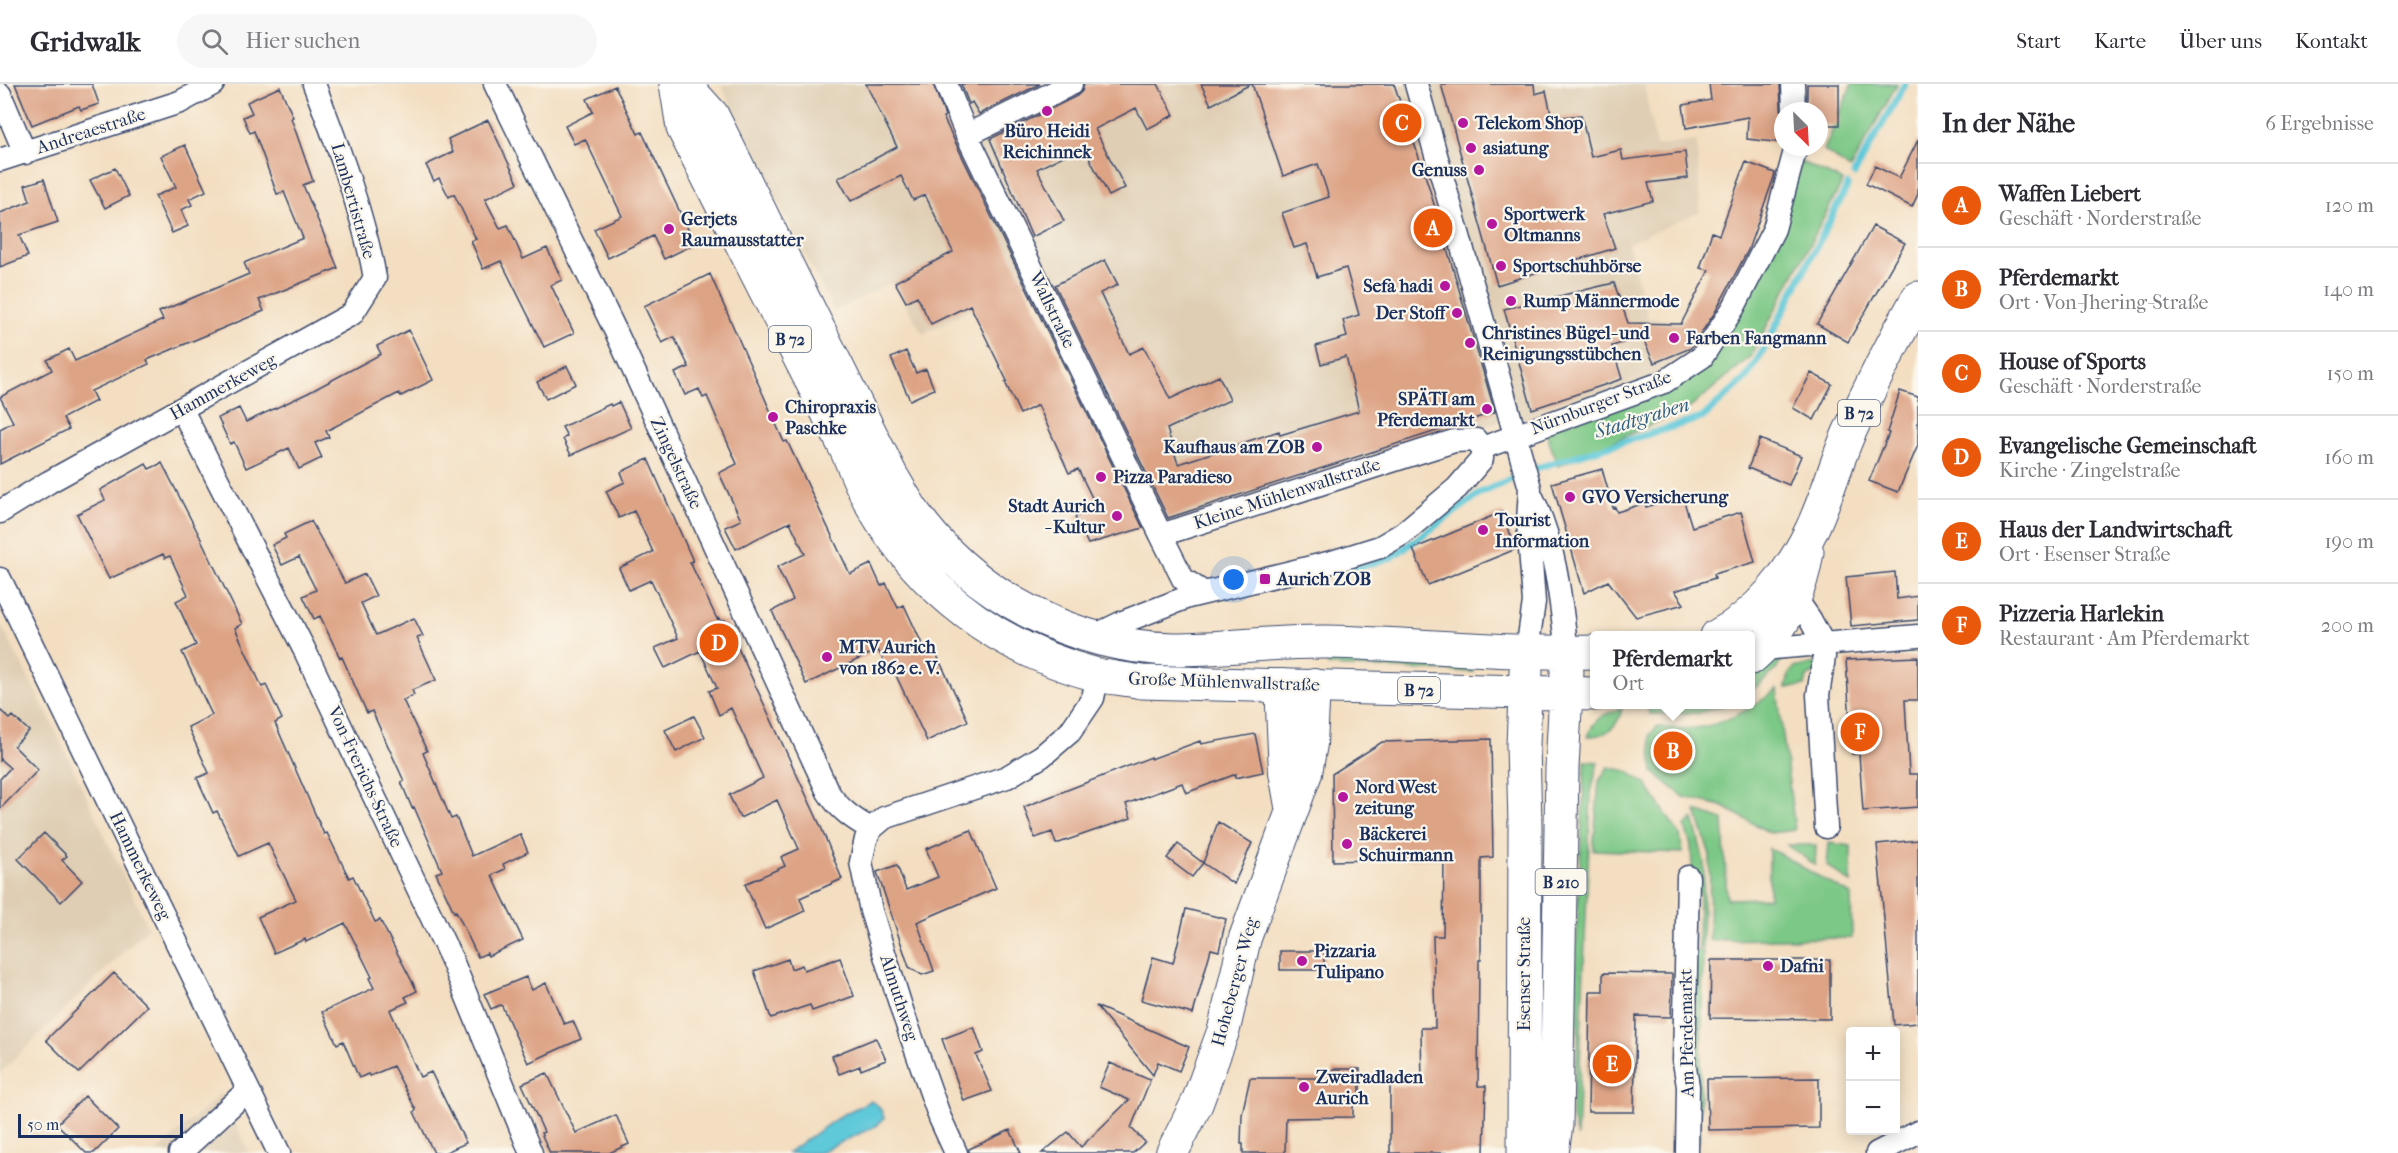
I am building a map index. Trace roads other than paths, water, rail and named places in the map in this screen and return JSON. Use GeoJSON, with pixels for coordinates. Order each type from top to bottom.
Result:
{"type":"FeatureCollection","features":[{"type":"Feature","properties":{"kind":"main road","name":"Große Mühlenwallstraße"},"geometry":{"type":"LineString","coordinates":[[676,84],[683,128],[836,429],[871,504],[900,547],[929,582],[955,606],[987,628],[1027,650],[1098,675],[1176,684],[1314,685],[1525,694],[1581,694]]}},
{"type":"Feature","properties":{"kind":"main road","name":"Große Mühlenwallstraße"},"geometry":{"type":"LineString","coordinates":[[684,84],[712,115],[891,475],[915,514],[943,547],[999,595],[1050,622],[1092,637],[1133,645],[1174,648],[1297,643],[1581,652]]}},
{"type":"Feature","properties":{"kind":"main road","name":"B 72"},"geometry":{"type":"LineString","coordinates":[[1724,631],[1765,600],[1810,532],[1848,436],[1880,367],[1918,298]]}},
{"type":"Feature","properties":{"kind":"main road","name":"B 72"},"geometry":{"type":"LineString","coordinates":[[1756,654],[1796,599],[1810,532]]}},
{"type":"Feature","properties":{"kind":"main road","name":"Hoheberger Weg"},"geometry":{"type":"LineString","coordinates":[[1281,685],[1286,662],[1297,643],[1308,662],[1314,685]]}},
{"type":"Feature","properties":{"kind":"main road","name":"Esenser Straße"},"geometry":{"type":"LineString","coordinates":[[1524,1153],[1527,651]]}},
{"type":"Feature","properties":{"kind":"main road","name":"Esenser Straße"},"geometry":{"type":"LineString","coordinates":[[1552,1153],[1556,1125],[1562,768],[1581,694],[1581,652]]}},
{"type":"Feature","properties":{"kind":"street","name":"Andreaestraße"},"geometry":{"type":"LineString","coordinates":[[0,160],[180,102],[213,84]]}},
{"type":"Feature","properties":{"kind":"street","name":"Lambertistraße"},"geometry":{"type":"LineString","coordinates":[[314,84],[367,236],[375,278],[352,314]]}},
{"type":"Feature","properties":{"kind":"street","name":"Zingelstraße"},"geometry":{"type":"LineString","coordinates":[[495,84],[616,332],[828,792],[836,803],[869,834]]}},
{"type":"Feature","properties":{"kind":"street","name":"Wallstraße"},"geometry":{"type":"LineString","coordinates":[[946,84],[967,135],[1161,535]]}},
{"type":"Feature","properties":{"kind":"street"},"geometry":{"type":"LineString","coordinates":[[967,135],[1071,84]]}},
{"type":"Feature","properties":{"kind":"street"},"geometry":{"type":"LineString","coordinates":[[1416,84],[1530,490],[1552,555],[1562,602],[1581,652]]}},
{"type":"Feature","properties":{"kind":"street"},"geometry":{"type":"LineString","coordinates":[[1793,84],[1794,102]]}},
{"type":"Feature","properties":{"kind":"street"},"geometry":{"type":"LineString","coordinates":[[0,94],[25,153]]}},
{"type":"Feature","properties":{"kind":"street","name":"Nürnburger Straße"},"geometry":{"type":"LineString","coordinates":[[1516,436],[1665,382],[1702,357],[1734,307],[1774,229],[1794,156]]}},
{"type":"Feature","properties":{"kind":"street","name":"Hammerkeweg"},"geometry":{"type":"LineString","coordinates":[[0,512],[49,482],[352,314]]}},
{"type":"Feature","properties":{"kind":"street","name":"Von-Frerichs-Straße"},"geometry":{"type":"LineString","coordinates":[[182,410],[304,649],[446,947],[531,1153]]}},
{"type":"Feature","properties":{"kind":"street"},"geometry":{"type":"LineString","coordinates":[[1092,637],[1123,622],[1204,593],[1332,562],[1380,547],[1402,534],[1457,488],[1482,459],[1482,448],[1516,436]]}},
{"type":"Feature","properties":{"kind":"street","name":"Kleine Mühlenwallstraße"},"geometry":{"type":"LineString","coordinates":[[1161,535],[1454,441],[1476,441],[1482,448]]}},
{"type":"Feature","properties":{"kind":"street"},"geometry":{"type":"LineString","coordinates":[[1527,651],[1534,602],[1528,522],[1530,490]]}},
{"type":"Feature","properties":{"kind":"street"},"geometry":{"type":"LineString","coordinates":[[1161,535],[1183,579],[1204,593]]}},
{"type":"Feature","properties":{"kind":"street","name":"Hammerkeweg"},"geometry":{"type":"LineString","coordinates":[[0,579],[279,1153]]}},
{"type":"Feature","properties":{"kind":"street"},"geometry":{"type":"LineString","coordinates":[[1796,599],[1823,643],[1824,657],[1818,695],[1826,827]]}},
{"type":"Feature","properties":{"kind":"street"},"geometry":{"type":"LineString","coordinates":[[1756,654],[1823,643],[1918,636]]}},
{"type":"Feature","properties":{"kind":"street"},"geometry":{"type":"LineString","coordinates":[[869,834],[884,818],[1007,777],[1042,756],[1070,732],[1093,698],[1098,675]]}},
{"type":"Feature","properties":{"kind":"street","name":"Hoheberger Weg"},"geometry":{"type":"LineString","coordinates":[[1281,685],[1285,772],[1291,807]]}},
{"type":"Feature","properties":{"kind":"street","name":"Hoheberger Weg"},"geometry":{"type":"LineString","coordinates":[[1172,1153],[1197,1103],[1224,1029],[1245,938],[1291,807],[1306,773],[1311,744],[1314,685]]}},
{"type":"Feature","properties":{"kind":"street","name":"Almuthweg"},"geometry":{"type":"LineString","coordinates":[[869,834],[861,862],[871,911],[940,1118],[956,1153]]}},
{"type":"Feature","properties":{"kind":"street","name":"Am Pferdemarkt"},"geometry":{"type":"LineString","coordinates":[[1687,1153],[1688,1086],[1684,1062],[1688,877]]}},
{"type":"Feature","properties":{"kind":"street"},"geometry":{"type":"LineString","coordinates":[[180,1153],[248,1090]]}},
{"type":"Feature","properties":{"kind":"street"},"geometry":{"type":"LineString","coordinates":[[1877,1153],[1918,1132]]}},
{"type":"Feature","properties":{"kind":"water"},"geometry":{"type":"Polygon","coordinates":[[[870,1101],[879,1107],[884,1118],[876,1126],[818,1153],[787,1153],[842,1115],[870,1101]]]}},
{"type":"Feature","properties":{"kind":"waterway","name":"Stadtgraben"},"geometry":{"type":"LineString","coordinates":[[1854,174],[1905,84]]}},
{"type":"Feature","properties":{"kind":"waterway","name":"Stadtgraben"},"geometry":{"type":"LineString","coordinates":[[1344,572],[1392,557],[1481,493],[1533,469],[1702,418],[1746,378],[1764,349],[1848,185]]}},
{"type":"Feature","properties":{"kind":"place","name":"Büro Heidi Reichinnek"},"geometry":{"type":"Point","coordinates":[1047,111]}},
{"type":"Feature","properties":{"kind":"place","name":"House of Sports"},"geometry":{"type":"Point","coordinates":[1402,123]}},
{"type":"Feature","properties":{"kind":"place","name":"Telekom Shop"},"geometry":{"type":"Point","coordinates":[1463,123]}},
{"type":"Feature","properties":{"kind":"place","name":"asiatung"},"geometry":{"type":"Point","coordinates":[1471,148]}},
{"type":"Feature","properties":{"kind":"place","name":"Genuss"},"geometry":{"type":"Point","coordinates":[1479,170]}},
{"type":"Feature","properties":{"kind":"place","name":"Sportwerk Oltmanns"},"geometry":{"type":"Point","coordinates":[1492,224]}},
{"type":"Feature","properties":{"kind":"place","name":"Waffen Liebert"},"geometry":{"type":"Point","coordinates":[1433,228]}},
{"type":"Feature","properties":{"kind":"place","name":"Gerjets Raumausstatter"},"geometry":{"type":"Point","coordinates":[669,229]}},
{"type":"Feature","properties":{"kind":"place","name":"Sportschuhbörse"},"geometry":{"type":"Point","coordinates":[1501,266]}},
{"type":"Feature","properties":{"kind":"place","name":"Sefa hadi"},"geometry":{"type":"Point","coordinates":[1445,286]}},
{"type":"Feature","properties":{"kind":"place","name":"Rump Männermode"},"geometry":{"type":"Point","coordinates":[1511,301]}},
{"type":"Feature","properties":{"kind":"place","name":"Der Stoff"},"geometry":{"type":"Point","coordinates":[1457,313]}},
{"type":"Feature","properties":{"kind":"place","name":"Farben Fangmann"},"geometry":{"type":"Point","coordinates":[1674,338]}},
{"type":"Feature","properties":{"kind":"place","name":"Christines Bügel- und Reinigungsstübchen"},"geometry":{"type":"Point","coordinates":[1470,343]}},
{"type":"Feature","properties":{"kind":"place","name":"SPÄTI am Pferdemarkt"},"geometry":{"type":"Point","coordinates":[1487,409]}},
{"type":"Feature","properties":{"kind":"place","name":"Chiropraxis Paschke"},"geometry":{"type":"Point","coordinates":[773,417]}},
{"type":"Feature","properties":{"kind":"place","name":"Kaufhaus am ZOB"},"geometry":{"type":"Point","coordinates":[1317,447]}},
{"type":"Feature","properties":{"kind":"place","name":"Pizza Paradieso"},"geometry":{"type":"Point","coordinates":[1101,477]}},
{"type":"Feature","properties":{"kind":"place","name":"GVO Versicherung"},"geometry":{"type":"Point","coordinates":[1570,497]}},
{"type":"Feature","properties":{"kind":"place","name":"Stadt Aurich - Kultur"},"geometry":{"type":"Point","coordinates":[1117,516]}},
{"type":"Feature","properties":{"kind":"place","name":"Tourist Information"},"geometry":{"type":"Point","coordinates":[1483,530]}},
{"type":"Feature","properties":{"kind":"place","name":"Aurich ZOB"},"geometry":{"type":"Point","coordinates":[1265,579]}},
{"type":"Feature","properties":{"kind":"place","name":"Evangelische Gemeinschaft"},"geometry":{"type":"Point","coordinates":[719,643]}},
{"type":"Feature","properties":{"kind":"place","name":"MTV Aurich von 1862 e. V."},"geometry":{"type":"Point","coordinates":[827,657]}},
{"type":"Feature","properties":{"kind":"place","name":"Pizzeria Harlekin"},"geometry":{"type":"Point","coordinates":[1860,732]}},
{"type":"Feature","properties":{"kind":"place","name":"Pferdemarkt"},"geometry":{"type":"Point","coordinates":[1673,751]}},
{"type":"Feature","properties":{"kind":"place","name":"Nord West zeitung"},"geometry":{"type":"Point","coordinates":[1343,797]}},
{"type":"Feature","properties":{"kind":"place","name":"Bäckerei Schuirmann"},"geometry":{"type":"Point","coordinates":[1347,844]}},
{"type":"Feature","properties":{"kind":"place","name":"Pizzaria Tulipano"},"geometry":{"type":"Point","coordinates":[1302,961]}},
{"type":"Feature","properties":{"kind":"place","name":"Dafni"},"geometry":{"type":"Point","coordinates":[1768,966]}},
{"type":"Feature","properties":{"kind":"place","name":"Haus der Landwirtschaft"},"geometry":{"type":"Point","coordinates":[1612,1064]}},
{"type":"Feature","properties":{"kind":"place","name":"Zweiradladen Aurich"},"geometry":{"type":"Point","coordinates":[1304,1087]}}]}
